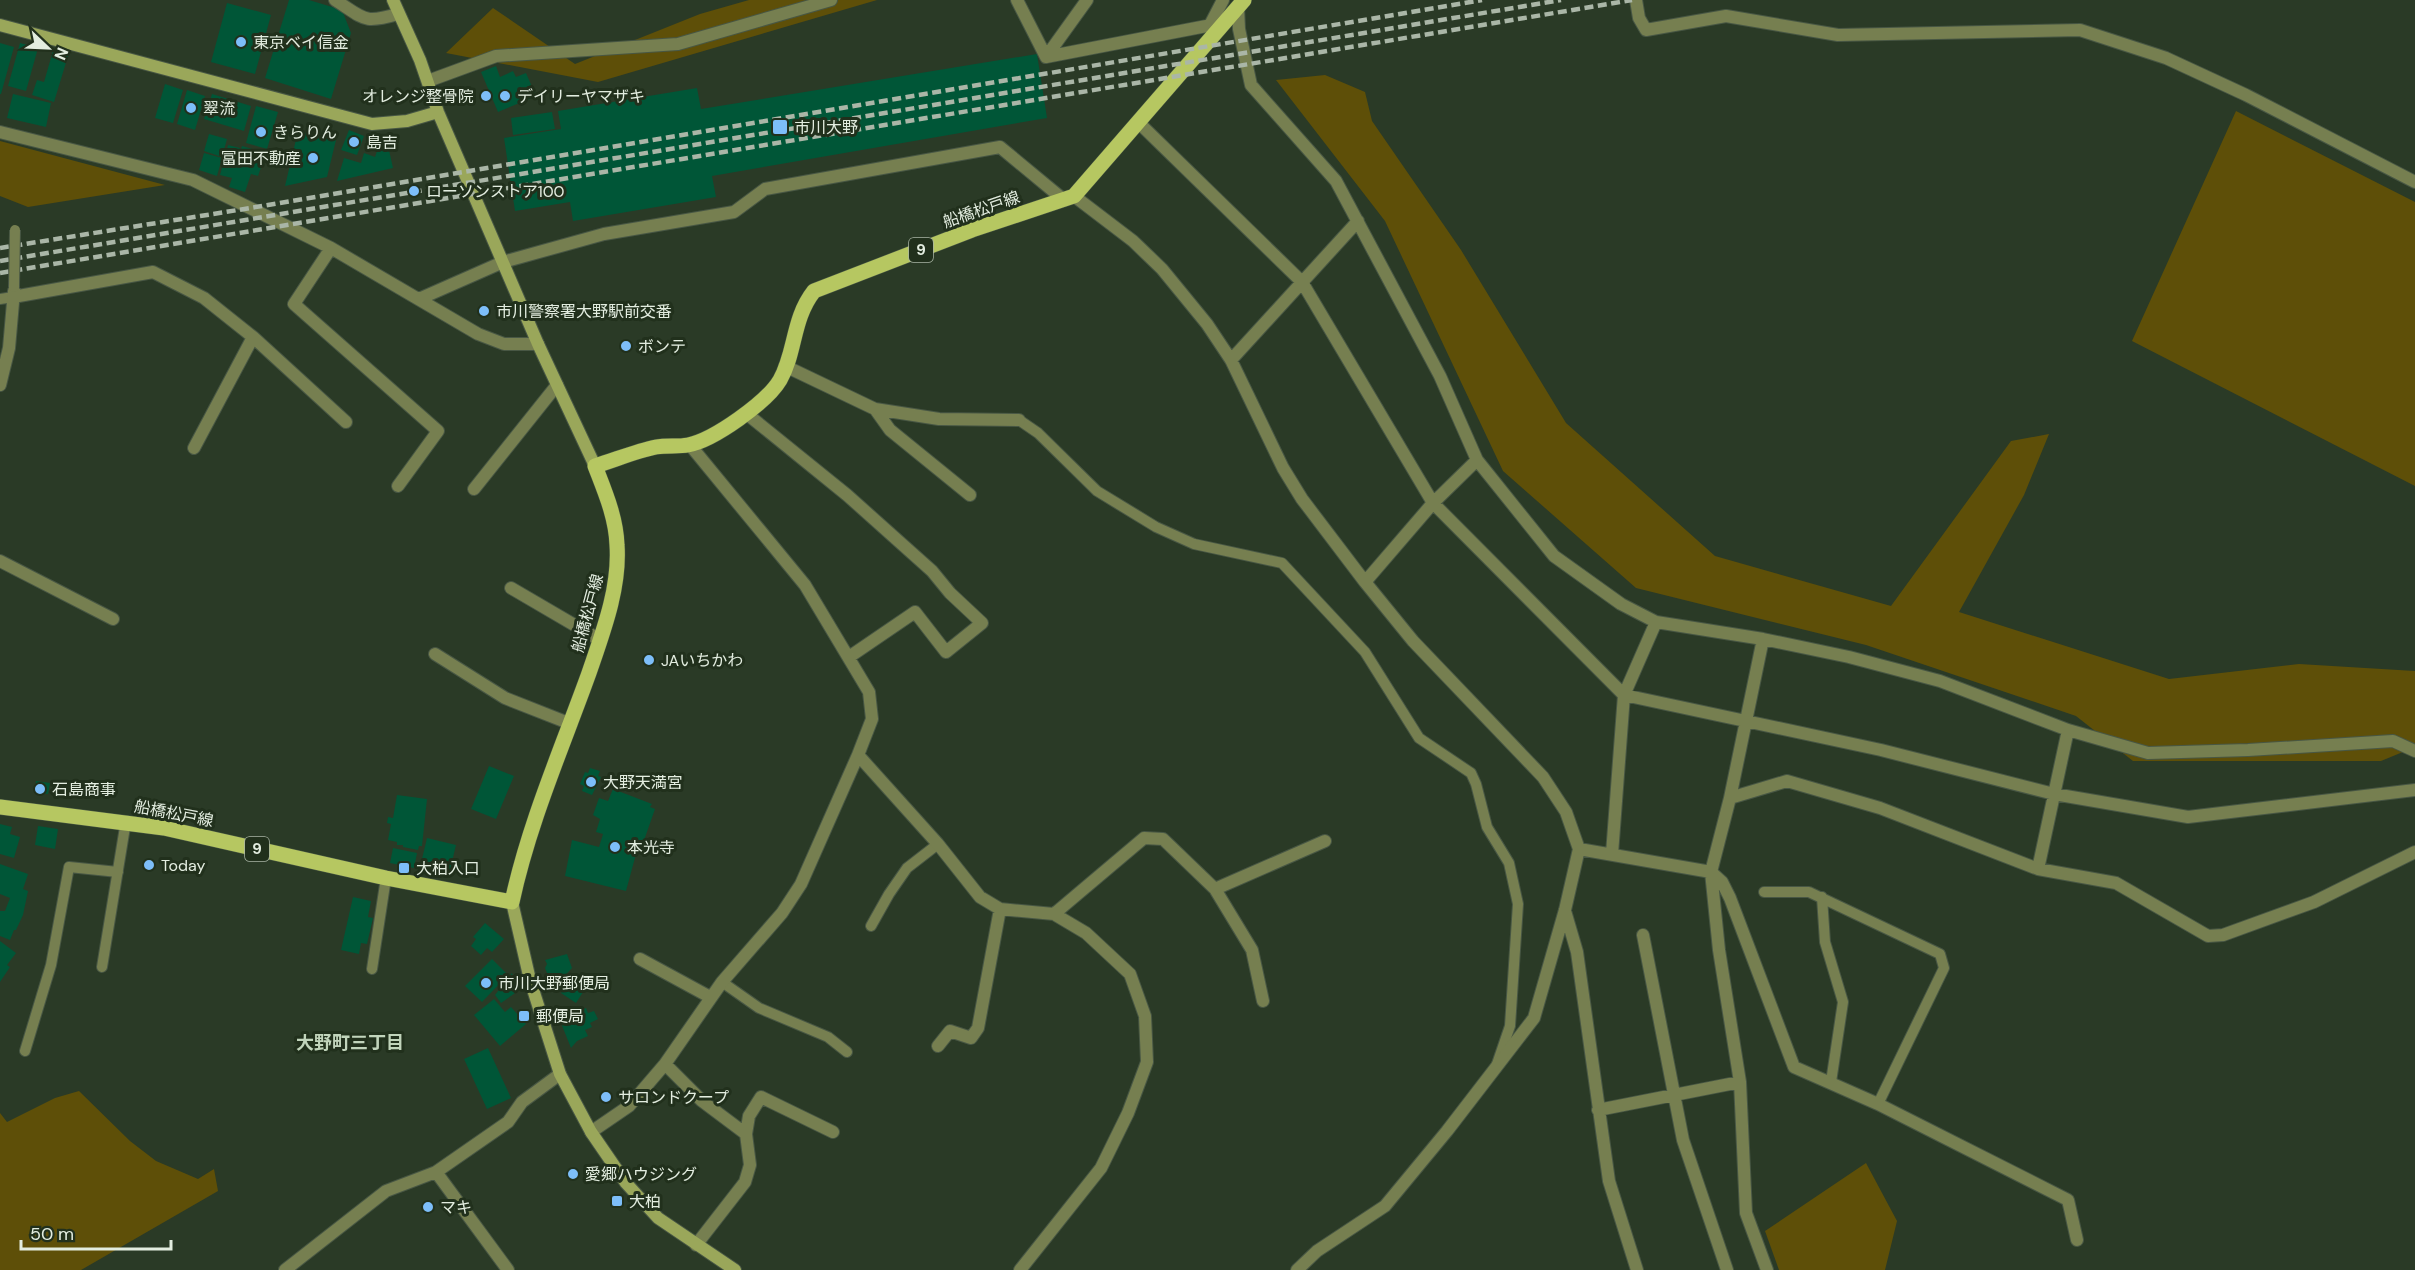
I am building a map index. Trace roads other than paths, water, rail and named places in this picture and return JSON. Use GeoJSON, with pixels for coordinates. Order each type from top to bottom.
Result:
{"type":"FeatureCollection","features":[{"type":"Feature","properties":{"kind":"main road"},"geometry":{"type":"LineString","coordinates":[[1069,198],[1138,122],[1216,24],[1241,4]]}},
{"type":"Feature","properties":{"kind":"main road","name":"船橋松戸線"},"geometry":{"type":"LineString","coordinates":[[0,807],[126,821],[386,878],[512,902],[525,850],[600,640],[615,582],[617,544],[612,513],[595,466],[656,447],[690,445],[747,414],[771,393],[780,379],[805,302],[814,291],[972,230],[1069,198]]}},
{"type":"Feature","properties":{"kind":"street"},"geometry":{"type":"LineString","coordinates":[[336,0],[368,20],[399,14]]}},
{"type":"Feature","properties":{"kind":"street"},"geometry":{"type":"LineString","coordinates":[[393,0],[428,81],[438,112],[538,344],[595,466]]}},
{"type":"Feature","properties":{"kind":"street"},"geometry":{"type":"LineString","coordinates":[[428,81],[495,56],[678,44],[831,0]]}},
{"type":"Feature","properties":{"kind":"street"},"geometry":{"type":"LineString","coordinates":[[1017,0],[1046,57]]}},
{"type":"Feature","properties":{"kind":"street"},"geometry":{"type":"LineString","coordinates":[[1046,57],[1087,0]]}},
{"type":"Feature","properties":{"kind":"street"},"geometry":{"type":"LineString","coordinates":[[1046,57],[1216,24],[1223,0]]}},
{"type":"Feature","properties":{"kind":"street"},"geometry":{"type":"LineString","coordinates":[[1636,0],[1639,18],[1646,30],[1726,16],[1838,35],[2080,30],[2176,63],[2246,95],[2415,182]]}},
{"type":"Feature","properties":{"kind":"street"},"geometry":{"type":"LineString","coordinates":[[1241,4],[1239,29],[1251,85],[1336,181],[1440,376],[1478,460],[1554,556],[1621,604],[1656,622],[1763,639],[1849,657],[1940,681],[2068,730],[2148,753],[2248,750],[2392,741],[2415,751]]}},
{"type":"Feature","properties":{"kind":"street"},"geometry":{"type":"LineString","coordinates":[[0,25],[372,124],[407,121],[438,112]]}},
{"type":"Feature","properties":{"kind":"street"},"geometry":{"type":"LineString","coordinates":[[1138,122],[1302,282],[1433,503],[1624,695],[1881,750],[2054,794],[2188,818],[2415,790]]}},
{"type":"Feature","properties":{"kind":"street"},"geometry":{"type":"LineString","coordinates":[[0,132],[193,180],[331,248],[478,334],[504,344],[538,344]]}},
{"type":"Feature","properties":{"kind":"street"},"geometry":{"type":"LineString","coordinates":[[419,299],[503,262],[604,234],[734,212],[765,189],[1000,147],[1069,198],[1133,241],[1162,269],[1207,324],[1231,360],[1283,468],[1302,499],[1413,641],[1543,777],[1566,812],[1579,849],[1565,910],[1534,1018],[1385,1206],[1317,1251],[1297,1270]]}},
{"type":"Feature","properties":{"kind":"street"},"geometry":{"type":"LineString","coordinates":[[1231,360],[1358,221]]}},
{"type":"Feature","properties":{"kind":"street"},"geometry":{"type":"LineString","coordinates":[[331,248],[294,304],[438,431],[398,486]]}},
{"type":"Feature","properties":{"kind":"street"},"geometry":{"type":"LineString","coordinates":[[0,385],[9,348],[14,292],[153,272],[204,298],[253,337],[346,422]]}},
{"type":"Feature","properties":{"kind":"street"},"geometry":{"type":"LineString","coordinates":[[194,448],[253,337]]}},
{"type":"Feature","properties":{"kind":"street"},"geometry":{"type":"LineString","coordinates":[[785,366],[875,409],[939,419],[1019,420]]}},
{"type":"Feature","properties":{"kind":"street"},"geometry":{"type":"LineString","coordinates":[[474,489],[558,385]]}},
{"type":"Feature","properties":{"kind":"street"},"geometry":{"type":"LineString","coordinates":[[875,409],[890,430],[970,495]]}},
{"type":"Feature","properties":{"kind":"street"},"geometry":{"type":"LineString","coordinates":[[747,414],[847,495],[932,571],[950,593],[982,623],[946,652],[915,612],[849,657]]}},
{"type":"Feature","properties":{"kind":"street"},"geometry":{"type":"LineString","coordinates":[[591,1132],[629,1106],[665,1064],[722,982],[782,913],[801,884],[872,719],[869,692],[805,585],[690,445]]}},
{"type":"Feature","properties":{"kind":"street"},"geometry":{"type":"LineString","coordinates":[[1365,582],[1433,503],[1478,460]]}},
{"type":"Feature","properties":{"kind":"street"},"geometry":{"type":"LineString","coordinates":[[0,561],[113,619]]}},
{"type":"Feature","properties":{"kind":"street"},"geometry":{"type":"LineString","coordinates":[[511,588],[600,640]]}},
{"type":"Feature","properties":{"kind":"street"},"geometry":{"type":"LineString","coordinates":[[1612,854],[1624,695],[1656,622]]}},
{"type":"Feature","properties":{"kind":"street"},"geometry":{"type":"LineString","coordinates":[[1763,639],[1730,798],[1711,872],[1719,950],[1740,1082],[1746,1213],[1767,1270]]}},
{"type":"Feature","properties":{"kind":"street"},"geometry":{"type":"LineString","coordinates":[[435,654],[505,698],[571,724]]}},
{"type":"Feature","properties":{"kind":"street"},"geometry":{"type":"LineString","coordinates":[[2038,869],[2068,730]]}},
{"type":"Feature","properties":{"kind":"street"},"geometry":{"type":"LineString","coordinates":[[858,756],[938,844],[980,897],[1000,909],[1054,914],[1086,933],[1130,974],[1145,1016],[1147,1062],[1128,1113],[1101,1168],[1020,1270]]}},
{"type":"Feature","properties":{"kind":"street"},"geometry":{"type":"LineString","coordinates":[[1730,798],[1787,781],[1880,808],[2038,869],[2116,883],[2208,936],[2223,935],[2314,902],[2415,852]]}},
{"type":"Feature","properties":{"kind":"street"},"geometry":{"type":"LineString","coordinates":[[1054,914],[1144,838],[1163,839],[1215,889],[1252,950],[1263,1001]]}},
{"type":"Feature","properties":{"kind":"street"},"geometry":{"type":"LineString","coordinates":[[1215,889],[1325,841]]}},
{"type":"Feature","properties":{"kind":"street"},"geometry":{"type":"LineString","coordinates":[[1579,849],[1711,872],[1722,882],[1730,898],[1794,1067],[1878,1104],[2068,1200],[2077,1240]]}},
{"type":"Feature","properties":{"kind":"street"},"geometry":{"type":"LineString","coordinates":[[512,902],[530,980],[560,1074],[591,1132],[626,1183],[658,1218],[735,1270]]}},
{"type":"Feature","properties":{"kind":"street"},"geometry":{"type":"LineString","coordinates":[[939,1046],[950,1031],[971,1038],[978,1028],[1000,909]]}},
{"type":"Feature","properties":{"kind":"street"},"geometry":{"type":"LineString","coordinates":[[1565,910],[1577,952],[1609,1181],[1637,1270]]}},
{"type":"Feature","properties":{"kind":"street"},"geometry":{"type":"LineString","coordinates":[[1643,935],[1683,1140],[1726,1270]]}},
{"type":"Feature","properties":{"kind":"street"},"geometry":{"type":"LineString","coordinates":[[640,959],[710,998]]}},
{"type":"Feature","properties":{"kind":"street"},"geometry":{"type":"LineString","coordinates":[[665,1064],[702,1101],[746,1134]]}},
{"type":"Feature","properties":{"kind":"street"},"geometry":{"type":"LineString","coordinates":[[285,1270],[387,1191],[436,1172],[508,1122],[522,1102],[560,1074]]}},
{"type":"Feature","properties":{"kind":"street"},"geometry":{"type":"LineString","coordinates":[[1598,1110],[1740,1082]]}},
{"type":"Feature","properties":{"kind":"street"},"geometry":{"type":"LineString","coordinates":[[696,1245],[745,1182],[750,1166],[746,1134],[748,1116],[761,1097],[833,1132]]}},
{"type":"Feature","properties":{"kind":"street"},"geometry":{"type":"LineString","coordinates":[[436,1172],[508,1270]]}},
{"type":"Feature","properties":{"kind":"street"},"geometry":{"type":"LineString","coordinates":[[300,1259],[308,1270]]}},
{"type":"Feature","properties":{"kind":"lane"},"geometry":{"type":"LineString","coordinates":[[0,299],[14,292],[15,230]]}},
{"type":"Feature","properties":{"kind":"lane"},"geometry":{"type":"LineString","coordinates":[[1019,420],[1038,433],[1097,491],[1156,527],[1194,544],[1281,563],[1365,652],[1419,738],[1471,773],[1487,827],[1509,862],[1518,904],[1509,1026],[1495,1070]]}},
{"type":"Feature","properties":{"kind":"lane"},"geometry":{"type":"LineString","coordinates":[[102,967],[126,821]]}},
{"type":"Feature","properties":{"kind":"lane"},"geometry":{"type":"LineString","coordinates":[[872,926],[889,894],[907,868],[938,844]]}},
{"type":"Feature","properties":{"kind":"lane"},"geometry":{"type":"LineString","coordinates":[[25,1051],[51,965],[69,867],[118,872]]}},
{"type":"Feature","properties":{"kind":"lane"},"geometry":{"type":"LineString","coordinates":[[372,969],[386,878]]}},
{"type":"Feature","properties":{"kind":"lane"},"geometry":{"type":"LineString","coordinates":[[1764,892],[1809,892],[1940,954],[1944,968],[1878,1104]]}},
{"type":"Feature","properties":{"kind":"lane"},"geometry":{"type":"LineString","coordinates":[[1822,897],[1825,942],[1843,1002],[1831,1082]]}},
{"type":"Feature","properties":{"kind":"lane"},"geometry":{"type":"LineString","coordinates":[[722,982],[759,1008],[828,1037],[847,1052]]}},
{"type":"Feature","properties":{"kind":"railway"},"geometry":{"type":"LineString","coordinates":[[0,248],[238,210],[1482,0]]}},
{"type":"Feature","properties":{"kind":"railway"},"geometry":{"type":"LineString","coordinates":[[0,261],[1561,0]]}},
{"type":"Feature","properties":{"kind":"railway"},"geometry":{"type":"LineString","coordinates":[[0,273],[1632,0]]}},
{"type":"Feature","properties":{"kind":"place","name":"東京ベイ信金"},"geometry":{"type":"Point","coordinates":[241,42]}},
{"type":"Feature","properties":{"kind":"place","name":"オレンジ整骨院"},"geometry":{"type":"Point","coordinates":[486,96]}},
{"type":"Feature","properties":{"kind":"place","name":"デイリーヤマザキ"},"geometry":{"type":"Point","coordinates":[505,96]}},
{"type":"Feature","properties":{"kind":"place","name":"翠流"},"geometry":{"type":"Point","coordinates":[191,108]}},
{"type":"Feature","properties":{"kind":"place","name":"市川大野"},"geometry":{"type":"Point","coordinates":[780,127]}},
{"type":"Feature","properties":{"kind":"place","name":"きらりん"},"geometry":{"type":"Point","coordinates":[261,132]}},
{"type":"Feature","properties":{"kind":"place","name":"島吉"},"geometry":{"type":"Point","coordinates":[354,142]}},
{"type":"Feature","properties":{"kind":"place","name":"富田不動産"},"geometry":{"type":"Point","coordinates":[313,158]}},
{"type":"Feature","properties":{"kind":"place","name":"ローソンストア100"},"geometry":{"type":"Point","coordinates":[414,191]}},
{"type":"Feature","properties":{"kind":"place","name":"市川警察署大野駅前交番"},"geometry":{"type":"Point","coordinates":[484,311]}},
{"type":"Feature","properties":{"kind":"place","name":"ボンテ"},"geometry":{"type":"Point","coordinates":[626,346]}},
{"type":"Feature","properties":{"kind":"place","name":"JAいちかわ"},"geometry":{"type":"Point","coordinates":[649,660]}},
{"type":"Feature","properties":{"kind":"place","name":"大野天満宮"},"geometry":{"type":"Point","coordinates":[591,782]}},
{"type":"Feature","properties":{"kind":"place","name":"石島商事"},"geometry":{"type":"Point","coordinates":[40,789]}},
{"type":"Feature","properties":{"kind":"place","name":"本光寺"},"geometry":{"type":"Point","coordinates":[615,847]}},
{"type":"Feature","properties":{"kind":"place","name":"Today"},"geometry":{"type":"Point","coordinates":[149,865]}},
{"type":"Feature","properties":{"kind":"place","name":"大柏入口"},"geometry":{"type":"Point","coordinates":[404,868]}},
{"type":"Feature","properties":{"kind":"place","name":"市川大野郵便局"},"geometry":{"type":"Point","coordinates":[486,983]}},
{"type":"Feature","properties":{"kind":"place","name":"郵便局"},"geometry":{"type":"Point","coordinates":[524,1016]}},
{"type":"Feature","properties":{"kind":"place","name":"サロンドクープ"},"geometry":{"type":"Point","coordinates":[606,1097]}},
{"type":"Feature","properties":{"kind":"place","name":"愛郷ハウジング"},"geometry":{"type":"Point","coordinates":[573,1174]}},
{"type":"Feature","properties":{"kind":"place","name":"大柏"},"geometry":{"type":"Point","coordinates":[617,1201]}},
{"type":"Feature","properties":{"kind":"place","name":"マキ"},"geometry":{"type":"Point","coordinates":[428,1207]}},
{"type":"Feature","properties":{"kind":"district","name":"大野町三丁目"},"geometry":{"type":"Point","coordinates":[350,1043]}}]}
